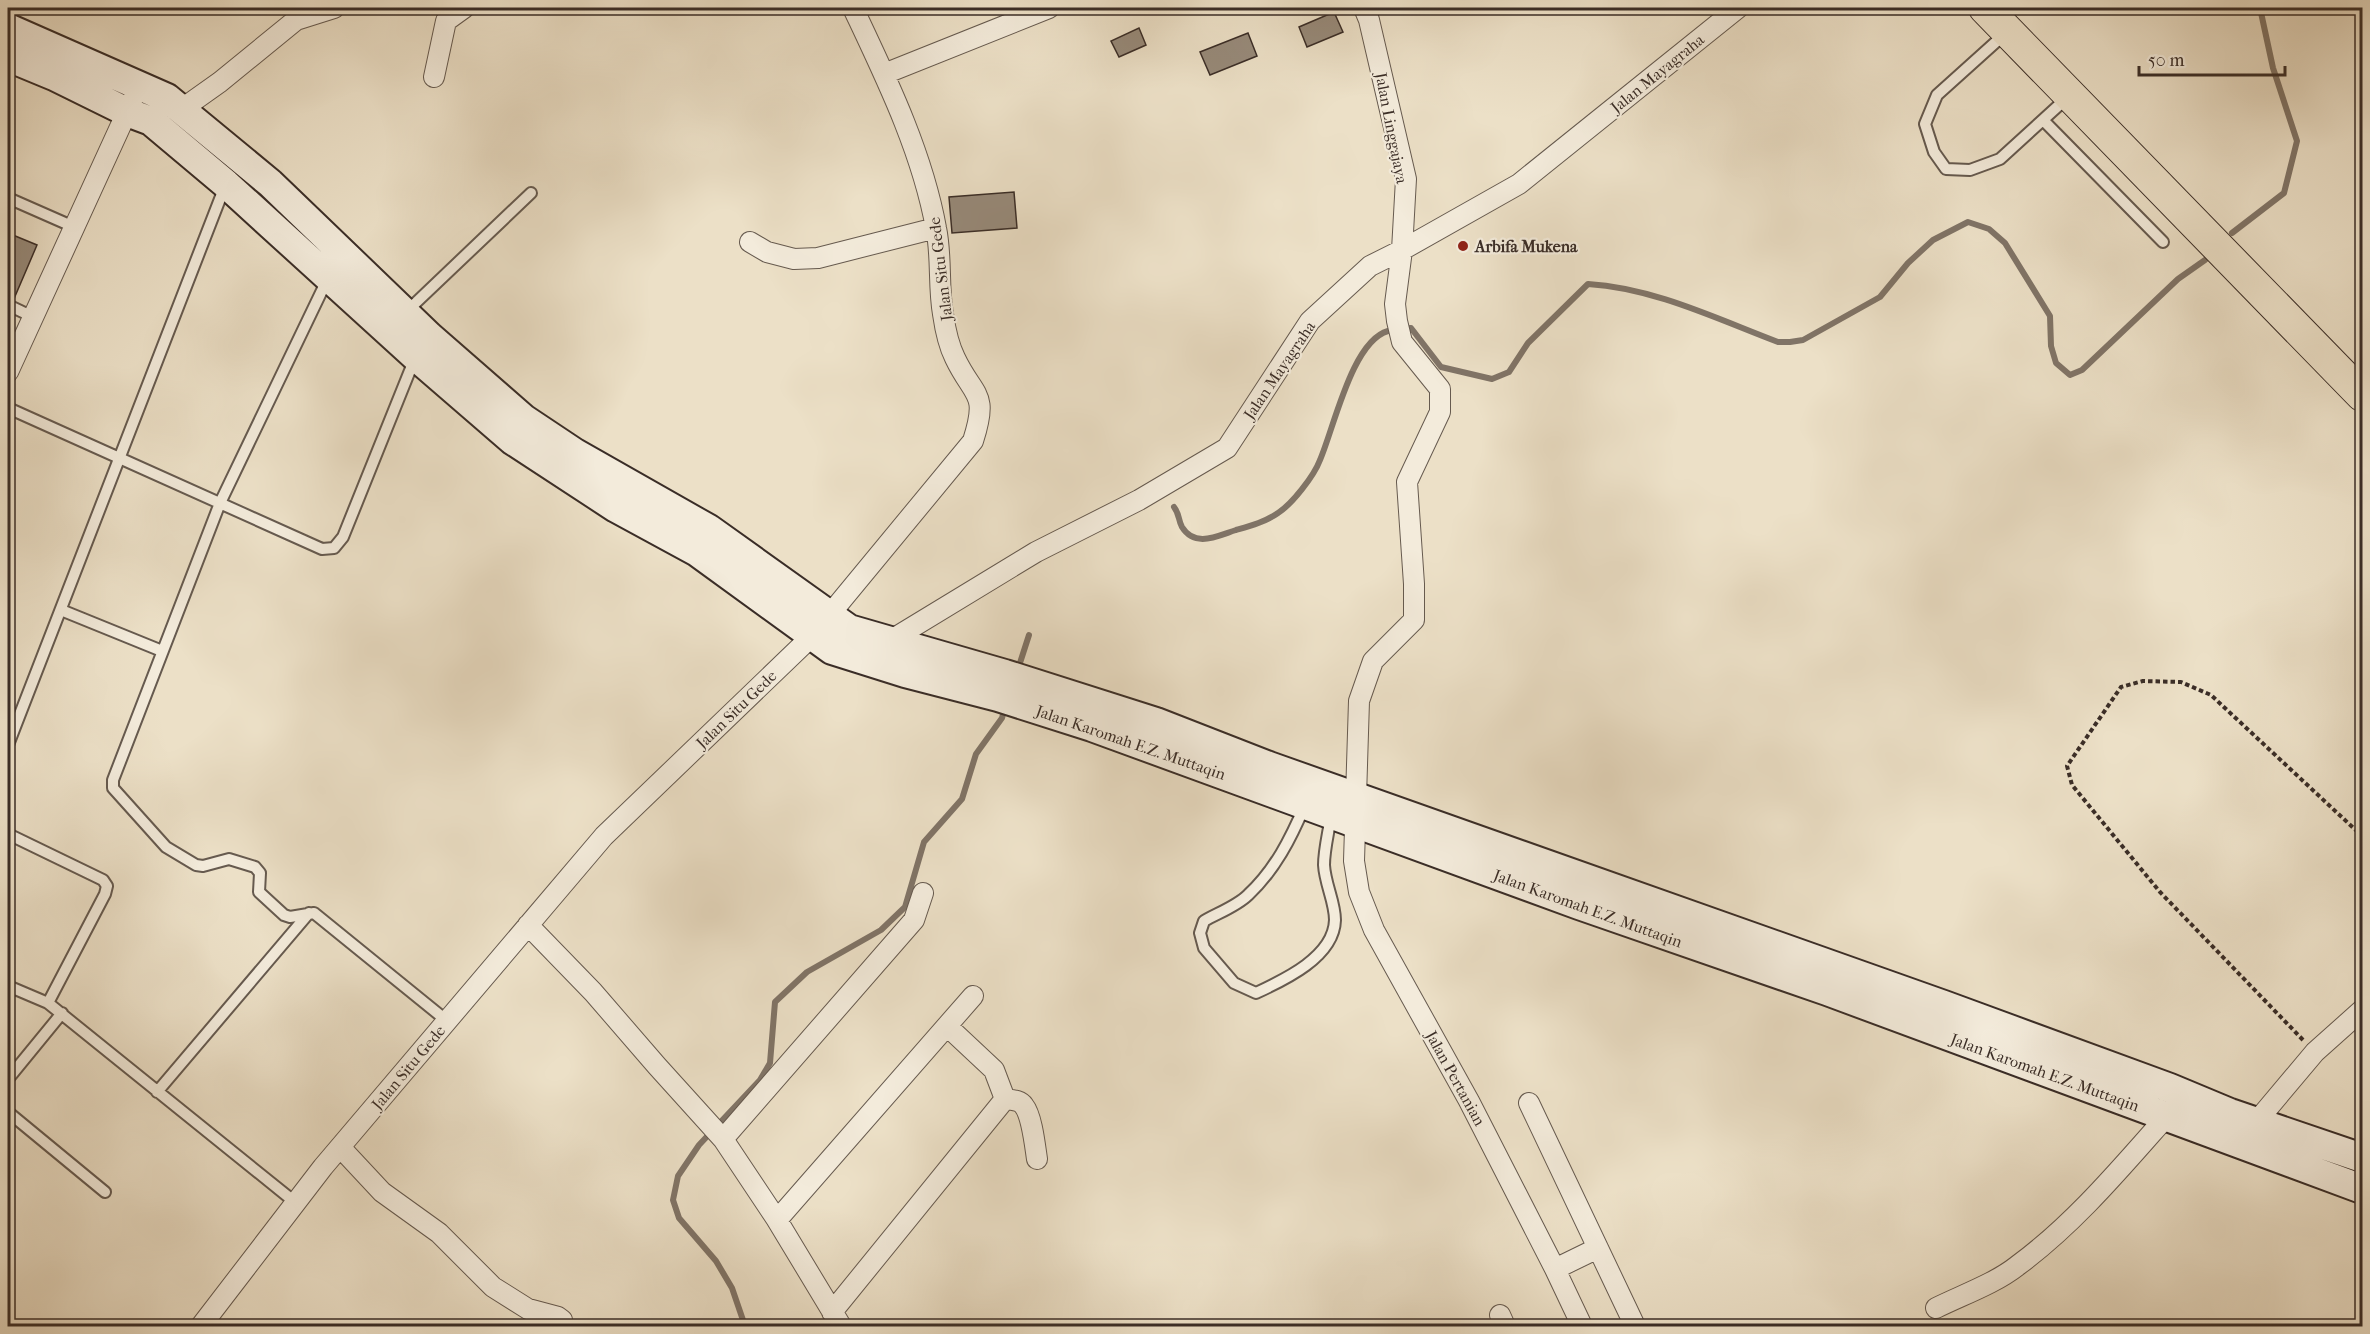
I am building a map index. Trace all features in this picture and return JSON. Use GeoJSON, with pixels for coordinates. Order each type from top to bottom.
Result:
{"type":"FeatureCollection","features":[{"type":"Feature","properties":{"kind":"main road"},"geometry":{"type":"LineString","coordinates":[[1985,8],[2362,395]]}},
{"type":"Feature","properties":{"kind":"street"},"geometry":{"type":"LineString","coordinates":[[182,109],[220,82],[296,20],[333,8]]}},
{"type":"Feature","properties":{"kind":"street"},"geometry":{"type":"LineString","coordinates":[[434,76],[446,21],[464,8]]}},
{"type":"Feature","properties":{"kind":"street","name":"Jalan Situ Gede"},"geometry":{"type":"LineString","coordinates":[[201,1326],[340,1147],[604,836],[820,625],[973,441],[981,417],[979,396],[954,357],[943,314],[936,228],[927,183],[884,74],[853,8]]}},
{"type":"Feature","properties":{"kind":"street"},"geometry":{"type":"LineString","coordinates":[[884,74],[1048,8]]}},
{"type":"Feature","properties":{"kind":"street","name":"Jalan Linggajaya"},"geometry":{"type":"LineString","coordinates":[[1364,8],[1370,20],[1406,179],[1402,250],[1395,304],[1402,342]]}},
{"type":"Feature","properties":{"kind":"street","name":"Jalan Mayagraha"},"geometry":{"type":"LineString","coordinates":[[860,659],[1036,552],[1139,500],[1227,448],[1310,321],[1370,266],[1519,184],[1738,8]]}},
{"type":"Feature","properties":{"kind":"street"},"geometry":{"type":"LineString","coordinates":[[8,28],[167,98],[182,109],[294,204],[405,313],[524,418],[575,453],[709,529],[820,625]]}},
{"type":"Feature","properties":{"kind":"street"},"geometry":{"type":"LineString","coordinates":[[8,57],[151,121],[226,184],[416,357],[512,440],[616,508],[697,552],[820,625]]}},
{"type":"Feature","properties":{"kind":"street"},"geometry":{"type":"LineString","coordinates":[[8,372],[139,85]]}},
{"type":"Feature","properties":{"kind":"street"},"geometry":{"type":"LineString","coordinates":[[750,242],[767,252],[794,259],[818,258],[936,228]]}},
{"type":"Feature","properties":{"kind":"street","name":"Jalan Pertanian"},"geometry":{"type":"LineString","coordinates":[[1402,342],[1440,388],[1440,412],[1407,482],[1414,585],[1414,621],[1373,661],[1359,701],[1358,760],[1337,809],[1354,861],[1359,892],[1374,930],[1469,1101],[1582,1326]]}},
{"type":"Feature","properties":{"kind":"street","name":"Jalan Karomah E.Z. Muttaqin"},"geometry":{"type":"LineString","coordinates":[[820,625],[849,629],[890,641],[1337,809],[1591,909],[1817,987],[2362,1189]]}},
{"type":"Feature","properties":{"kind":"street","name":"Jalan Karomah E.Z. Muttaqin"},"geometry":{"type":"LineString","coordinates":[[820,625],[832,650],[860,659],[1002,685]]}},
{"type":"Feature","properties":{"kind":"street","name":"Jalan Karomah E.Z. Muttaqin"},"geometry":{"type":"LineString","coordinates":[[1050,701],[1156,722],[1269,766],[1337,809],[1712,924],[1954,1009],[2170,1088],[2230,1113],[2362,1158]]}},
{"type":"Feature","properties":{"kind":"street"},"geometry":{"type":"LineString","coordinates":[[721,1137],[914,920],[923,892]]}},
{"type":"Feature","properties":{"kind":"street"},"geometry":{"type":"LineString","coordinates":[[528,925],[593,992],[721,1137],[777,1220],[836,1319],[1005,1099]]}},
{"type":"Feature","properties":{"kind":"street"},"geometry":{"type":"LineString","coordinates":[[777,1220],[973,996]]}},
{"type":"Feature","properties":{"kind":"street"},"geometry":{"type":"LineString","coordinates":[[1947,1036],[1954,1009]]}},
{"type":"Feature","properties":{"kind":"street"},"geometry":{"type":"LineString","coordinates":[[2257,1121],[2315,1052],[2362,1010]]}},
{"type":"Feature","properties":{"kind":"street"},"geometry":{"type":"LineString","coordinates":[[947,1026],[994,1070],[1005,1099]]}},
{"type":"Feature","properties":{"kind":"street"},"geometry":{"type":"LineString","coordinates":[[1005,1099],[1016,1100],[1024,1106],[1031,1126],[1037,1159]]}},
{"type":"Feature","properties":{"kind":"street"},"geometry":{"type":"LineString","coordinates":[[1528,1103],[1635,1326]]}},
{"type":"Feature","properties":{"kind":"street"},"geometry":{"type":"LineString","coordinates":[[1935,1308],[2016,1268],[2047,1242],[2117,1172],[2166,1117]]}},
{"type":"Feature","properties":{"kind":"street"},"geometry":{"type":"LineString","coordinates":[[340,1147],[382,1192],[439,1233],[493,1287],[528,1309],[558,1317],[562,1320],[562,1326]]}},
{"type":"Feature","properties":{"kind":"street"},"geometry":{"type":"LineString","coordinates":[[1555,1269],[1598,1248]]}},
{"type":"Feature","properties":{"kind":"lane"},"geometry":{"type":"LineString","coordinates":[[2008,31],[1937,95],[1925,124],[1934,152],[1946,169],[1970,170],[2000,159],[2070,95]]}},
{"type":"Feature","properties":{"kind":"lane"},"geometry":{"type":"LineString","coordinates":[[2043,120],[2163,242]]}},
{"type":"Feature","properties":{"kind":"lane"},"geometry":{"type":"LineString","coordinates":[[8,745],[226,184]]}},
{"type":"Feature","properties":{"kind":"lane"},"geometry":{"type":"LineString","coordinates":[[405,313],[531,193]]}},
{"type":"Feature","properties":{"kind":"lane"},"geometry":{"type":"LineString","coordinates":[[8,198],[74,227]]}},
{"type":"Feature","properties":{"kind":"lane"},"geometry":{"type":"LineString","coordinates":[[328,277],[220,503],[113,780],[113,788],[166,847],[196,865],[203,866],[229,860],[255,867],[260,873],[260,892],[284,915],[290,917],[314,913],[447,1021]]}},
{"type":"Feature","properties":{"kind":"lane"},"geometry":{"type":"LineString","coordinates":[[8,305],[33,317]]}},
{"type":"Feature","properties":{"kind":"lane"},"geometry":{"type":"LineString","coordinates":[[8,408],[322,549],[334,548],[343,537],[416,357]]}},
{"type":"Feature","properties":{"kind":"lane"},"geometry":{"type":"LineString","coordinates":[[61,610],[162,651]]}},
{"type":"Feature","properties":{"kind":"lane"},"geometry":{"type":"LineString","coordinates":[[1337,809],[1324,865],[1335,921],[1328,943],[1318,955],[1283,980],[1256,993],[1234,983],[1204,948],[1200,933],[1204,921],[1247,896],[1274,866],[1292,836],[1337,809]]}},
{"type":"Feature","properties":{"kind":"lane"},"geometry":{"type":"LineString","coordinates":[[8,834],[103,880],[106,886],[105,894],[48,1003]]}},
{"type":"Feature","properties":{"kind":"lane"},"geometry":{"type":"LineString","coordinates":[[157,1092],[309,913]]}},
{"type":"Feature","properties":{"kind":"lane"},"geometry":{"type":"LineString","coordinates":[[8,986],[48,1003],[62,1013],[296,1203]]}},
{"type":"Feature","properties":{"kind":"lane"},"geometry":{"type":"LineString","coordinates":[[8,1078],[62,1013]]}},
{"type":"Feature","properties":{"kind":"lane"},"geometry":{"type":"LineString","coordinates":[[8,1112],[105,1192]]}},
{"type":"Feature","properties":{"kind":"path"},"geometry":{"type":"LineString","coordinates":[[2315,1052],[2160,892],[2072,785],[2067,766],[2121,687],[2143,681],[2181,682],[2211,695],[2362,836]]}},
{"type":"Feature","properties":{"kind":"building"},"geometry":{"type":"Polygon","coordinates":[[[1334,12],[1343,32],[1307,47],[1299,27],[1334,12]]]}},
{"type":"Feature","properties":{"kind":"building"},"geometry":{"type":"Polygon","coordinates":[[[1139,28],[1146,45],[1119,57],[1111,41],[1139,28]]]}},
{"type":"Feature","properties":{"kind":"building"},"geometry":{"type":"Polygon","coordinates":[[[1248,33],[1257,56],[1210,75],[1200,52],[1248,33]]]}},
{"type":"Feature","properties":{"kind":"building"},"geometry":{"type":"Polygon","coordinates":[[[1014,192],[1017,228],[952,233],[949,197],[1014,192]]]}},
{"type":"Feature","properties":{"kind":"building"},"geometry":{"type":"Polygon","coordinates":[[[8,233],[37,245],[13,301],[8,299],[8,233]]]}},
{"type":"Feature","properties":{"kind":"waterway"},"geometry":{"type":"LineString","coordinates":[[2232,233],[2284,193],[2297,141],[2273,68],[2260,8]]}},
{"type":"Feature","properties":{"kind":"waterway"},"geometry":{"type":"LineString","coordinates":[[1174,507],[1182,527],[1187,533],[1200,539],[1207,539],[1257,523],[1284,509],[1317,467],[1346,387],[1364,351],[1375,338],[1391,330],[1411,328],[1441,367],[1492,379],[1509,372],[1528,343],[1588,284],[1661,298],[1778,342],[1803,340],[1880,297],[1908,263],[1933,240],[1968,222],[1989,229],[2005,243],[2050,316],[2051,346],[2056,363],[2070,375],[2082,370],[2178,279],[2205,260]]}},
{"type":"Feature","properties":{"kind":"waterway"},"geometry":{"type":"LineString","coordinates":[[1018,669],[1029,635]]}},
{"type":"Feature","properties":{"kind":"waterway"},"geometry":{"type":"LineString","coordinates":[[745,1326],[732,1288],[716,1261],[679,1218],[673,1200],[678,1176],[699,1145],[760,1080],[770,1063],[775,1002],[807,972],[881,930],[905,907],[924,842],[962,799],[976,754],[1002,718],[1005,707]]}},
{"type":"Feature","properties":{"kind":"place","name":"Arbifa Mukena"},"geometry":{"type":"Point","coordinates":[1463,246]}}]}
